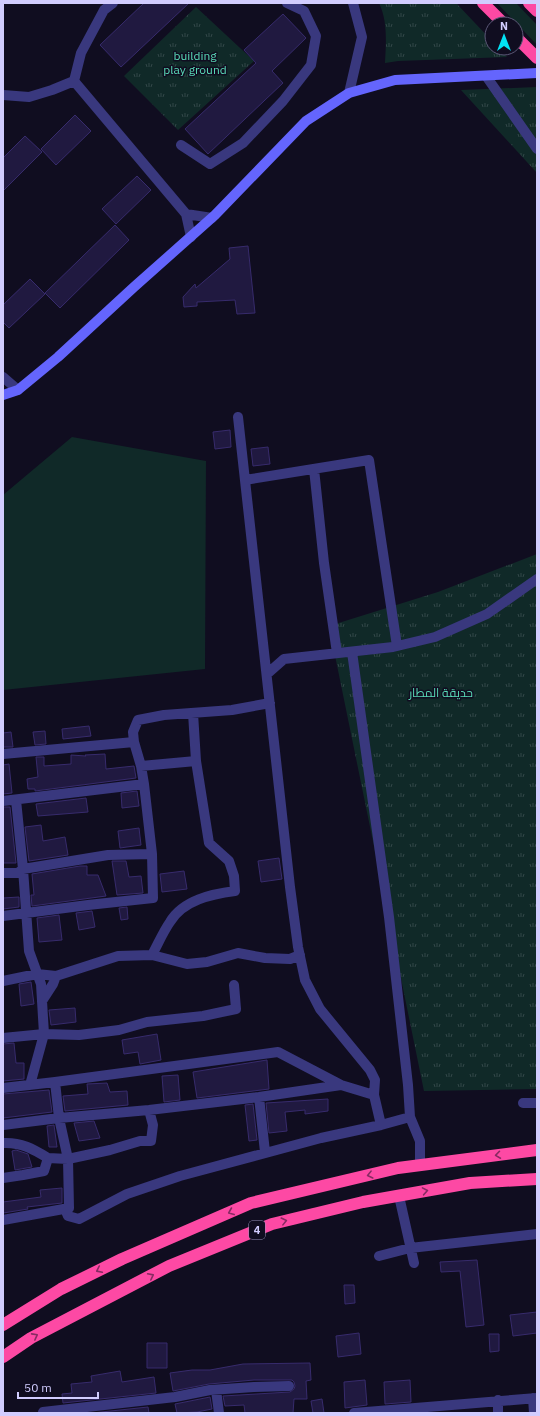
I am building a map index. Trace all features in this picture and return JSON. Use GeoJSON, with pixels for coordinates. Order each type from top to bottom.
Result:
{"type":"FeatureCollection","features":[{"type":"Feature","properties":{"kind":"highway"},"geometry":{"type":"LineString","coordinates":[[483,3],[496,16]]}},
{"type":"Feature","properties":{"kind":"highway"},"geometry":{"type":"LineString","coordinates":[[529,3],[537,11]]}},
{"type":"Feature","properties":{"kind":"highway"},"geometry":{"type":"LineString","coordinates":[[524,45],[537,58]]}},
{"type":"Feature","properties":{"kind":"highway","name":"4"},"geometry":{"type":"LineString","coordinates":[[3,1326],[61,1289],[122,1258],[251,1203],[398,1168],[537,1150]]}},
{"type":"Feature","properties":{"kind":"highway","name":"4"},"geometry":{"type":"LineString","coordinates":[[3,1357],[31,1338],[169,1266],[272,1224],[363,1202],[470,1183],[537,1179]]}},
{"type":"Feature","properties":{"kind":"main road"},"geometry":{"type":"LineString","coordinates":[[3,395],[18,390],[58,357],[212,218],[306,121],[349,92],[395,80],[537,73]]}},
{"type":"Feature","properties":{"kind":"street"},"geometry":{"type":"LineString","coordinates":[[74,81],[81,53],[104,10],[113,3]]}},
{"type":"Feature","properties":{"kind":"street"},"geometry":{"type":"LineString","coordinates":[[181,145],[210,164],[243,142],[283,101],[311,65],[316,36],[304,10],[287,3]]}},
{"type":"Feature","properties":{"kind":"street"},"geometry":{"type":"LineString","coordinates":[[349,92],[362,37],[353,3]]}},
{"type":"Feature","properties":{"kind":"street"},"geometry":{"type":"LineString","coordinates":[[486,76],[537,149]]}},
{"type":"Feature","properties":{"kind":"street"},"geometry":{"type":"LineString","coordinates":[[3,95],[29,97],[74,81]]}},
{"type":"Feature","properties":{"kind":"street"},"geometry":{"type":"LineString","coordinates":[[74,81],[186,214],[191,237]]}},
{"type":"Feature","properties":{"kind":"street"},"geometry":{"type":"LineString","coordinates":[[186,214],[212,218]]}},
{"type":"Feature","properties":{"kind":"street"},"geometry":{"type":"LineString","coordinates":[[3,377],[18,390]]}},
{"type":"Feature","properties":{"kind":"street"},"geometry":{"type":"LineString","coordinates":[[238,417],[290,888],[305,980],[320,1008],[370,1070],[375,1080],[374,1095],[381,1125]]}},
{"type":"Feature","properties":{"kind":"street"},"geometry":{"type":"LineString","coordinates":[[245,480],[370,460],[397,646]]}},
{"type":"Feature","properties":{"kind":"street"},"geometry":{"type":"LineString","coordinates":[[314,469],[324,563],[336,653]]}},
{"type":"Feature","properties":{"kind":"street"},"geometry":{"type":"LineString","coordinates":[[267,674],[284,659],[397,646],[435,637],[487,614],[537,579]]}},
{"type":"Feature","properties":{"kind":"street"},"geometry":{"type":"LineString","coordinates":[[352,652],[389,917],[408,1085],[410,1117],[420,1141],[420,1165]]}},
{"type":"Feature","properties":{"kind":"street"},"geometry":{"type":"LineString","coordinates":[[3,916],[153,898],[152,854],[144,784],[133,732],[138,720],[164,715],[232,710],[270,703]]}},
{"type":"Feature","properties":{"kind":"street"},"geometry":{"type":"LineString","coordinates":[[152,955],[170,920],[189,903],[218,893],[235,891],[234,876],[229,861],[209,843],[196,761],[193,713]]}},
{"type":"Feature","properties":{"kind":"street"},"geometry":{"type":"LineString","coordinates":[[3,754],[134,742]]}},
{"type":"Feature","properties":{"kind":"street"},"geometry":{"type":"LineString","coordinates":[[141,766],[196,761]]}},
{"type":"Feature","properties":{"kind":"street"},"geometry":{"type":"LineString","coordinates":[[3,801],[144,784]]}},
{"type":"Feature","properties":{"kind":"street"},"geometry":{"type":"LineString","coordinates":[[16,800],[29,951],[40,984],[44,1034],[30,1085]]}},
{"type":"Feature","properties":{"kind":"street"},"geometry":{"type":"LineString","coordinates":[[3,872],[18,873],[23,869],[108,855],[152,854]]}},
{"type":"Feature","properties":{"kind":"street"},"geometry":{"type":"LineString","coordinates":[[3,981],[37,974],[56,976],[118,956],[152,955],[187,964],[207,962],[238,953],[265,958],[290,958],[300,955]]}},
{"type":"Feature","properties":{"kind":"street"},"geometry":{"type":"LineString","coordinates":[[42,1001],[53,984],[56,976]]}},
{"type":"Feature","properties":{"kind":"street"},"geometry":{"type":"LineString","coordinates":[[3,1038],[44,1034],[86,1034],[119,1030],[147,1022],[203,1016],[236,1008],[234,985]]}},
{"type":"Feature","properties":{"kind":"street"},"geometry":{"type":"LineString","coordinates":[[3,1088],[278,1052],[341,1085],[374,1095]]}},
{"type":"Feature","properties":{"kind":"street"},"geometry":{"type":"LineString","coordinates":[[3,1220],[69,1208],[68,1159],[59,1118],[55,1082]]}},
{"type":"Feature","properties":{"kind":"street"},"geometry":{"type":"LineString","coordinates":[[3,1125],[259,1097],[341,1085]]}},
{"type":"Feature","properties":{"kind":"street"},"geometry":{"type":"LineString","coordinates":[[259,1097],[265,1152]]}},
{"type":"Feature","properties":{"kind":"street"},"geometry":{"type":"LineString","coordinates":[[523,1103],[537,1103]]}},
{"type":"Feature","properties":{"kind":"street"},"geometry":{"type":"LineString","coordinates":[[3,1143],[29,1147],[48,1158],[68,1159],[110,1150],[140,1141],[151,1141],[153,1126],[149,1110]]}},
{"type":"Feature","properties":{"kind":"street"},"geometry":{"type":"LineString","coordinates":[[65,1209],[68,1216],[79,1219],[127,1194],[180,1176],[265,1152],[410,1117]]}},
{"type":"Feature","properties":{"kind":"street"},"geometry":{"type":"LineString","coordinates":[[3,1178],[44,1170],[48,1158]]}},
{"type":"Feature","properties":{"kind":"street"},"geometry":{"type":"LineString","coordinates":[[399,1196],[414,1263]]}},
{"type":"Feature","properties":{"kind":"street"},"geometry":{"type":"LineString","coordinates":[[379,1256],[410,1248],[537,1234]]}},
{"type":"Feature","properties":{"kind":"street"},"geometry":{"type":"LineString","coordinates":[[43,1412],[175,1397],[216,1390],[289,1386]]}},
{"type":"Feature","properties":{"kind":"street"},"geometry":{"type":"LineString","coordinates":[[216,1390],[219,1413]]}},
{"type":"Feature","properties":{"kind":"street"},"geometry":{"type":"LineString","coordinates":[[354,1413],[535,1398],[534,1413]]}},
{"type":"Feature","properties":{"kind":"street"},"geometry":{"type":"LineString","coordinates":[[498,1400],[498,1413]]}},
{"type":"Feature","properties":{"kind":"green space"},"geometry":{"type":"Polygon","coordinates":[[[379,3],[456,3],[484,33],[484,56],[507,57],[398,61],[385,63],[386,40],[382,10],[379,3]]]}},
{"type":"Feature","properties":{"kind":"green space"},"geometry":{"type":"Polygon","coordinates":[[[497,3],[516,3],[537,25],[537,45],[524,31],[524,16],[509,16],[497,3]]]}},
{"type":"Feature","properties":{"kind":"green space","name":"building play ground"},"geometry":{"type":"Polygon","coordinates":[[[196,7],[254,61],[178,130],[124,76],[196,7]]]}},
{"type":"Feature","properties":{"kind":"green space"},"geometry":{"type":"Polygon","coordinates":[[[537,87],[537,173],[461,90],[537,87]]]}},
{"type":"Feature","properties":{"kind":"green space"},"geometry":{"type":"Polygon","coordinates":[[[72,437],[206,461],[205,669],[3,690],[3,495],[72,437]]]}},
{"type":"Feature","properties":{"kind":"green space","name":"حديقة المطار"},"geometry":{"type":"Polygon","coordinates":[[[537,554],[537,1089],[424,1091],[329,626],[438,592],[537,554]]]}},
{"type":"Feature","properties":{"kind":"building"},"geometry":{"type":"Polygon","coordinates":[[[144,3],[189,3],[121,67],[100,45],[144,3]]]}},
{"type":"Feature","properties":{"kind":"building"},"geometry":{"type":"Polygon","coordinates":[[[283,14],[306,38],[272,71],[283,83],[208,154],[185,129],[256,63],[244,50],[283,14]]]}},
{"type":"Feature","properties":{"kind":"building"},"geometry":{"type":"Polygon","coordinates":[[[75,115],[91,131],[56,165],[41,149],[75,115]]]}},
{"type":"Feature","properties":{"kind":"building"},"geometry":{"type":"Polygon","coordinates":[[[25,136],[42,152],[3,191],[3,158],[25,136]]]}},
{"type":"Feature","properties":{"kind":"building"},"geometry":{"type":"Polygon","coordinates":[[[137,176],[151,190],[116,224],[102,209],[137,176]]]}},
{"type":"Feature","properties":{"kind":"building"},"geometry":{"type":"Polygon","coordinates":[[[115,225],[129,240],[60,308],[45,293],[115,225]]]}},
{"type":"Feature","properties":{"kind":"building"},"geometry":{"type":"Polygon","coordinates":[[[248,246],[255,313],[237,314],[235,300],[197,302],[197,306],[184,307],[183,297],[195,284],[196,288],[230,259],[229,248],[248,246]]]}},
{"type":"Feature","properties":{"kind":"building"},"geometry":{"type":"Polygon","coordinates":[[[30,279],[45,294],[9,328],[3,322],[3,305],[30,279]]]}},
{"type":"Feature","properties":{"kind":"building"},"geometry":{"type":"Polygon","coordinates":[[[230,430],[231,447],[215,449],[213,432],[230,430]]]}},
{"type":"Feature","properties":{"kind":"building"},"geometry":{"type":"Polygon","coordinates":[[[268,447],[270,464],[253,466],[251,449],[268,447]]]}},
{"type":"Feature","properties":{"kind":"building"},"geometry":{"type":"Polygon","coordinates":[[[89,726],[91,736],[63,739],[62,729],[89,726]]]}},
{"type":"Feature","properties":{"kind":"building"},"geometry":{"type":"Polygon","coordinates":[[[45,731],[46,744],[35,745],[33,732],[45,731]]]}},
{"type":"Feature","properties":{"kind":"building"},"geometry":{"type":"Polygon","coordinates":[[[11,732],[13,747],[3,747],[3,733],[11,732]]]}},
{"type":"Feature","properties":{"kind":"building"},"geometry":{"type":"Polygon","coordinates":[[[105,754],[106,769],[134,766],[136,778],[35,791],[35,789],[28,789],[27,779],[38,777],[36,757],[44,757],[44,766],[71,764],[71,755],[86,756],[85,755],[105,754]]]}},
{"type":"Feature","properties":{"kind":"building"},"geometry":{"type":"Polygon","coordinates":[[[9,764],[12,793],[3,794],[3,765],[9,764]]]}},
{"type":"Feature","properties":{"kind":"building"},"geometry":{"type":"Polygon","coordinates":[[[137,791],[139,806],[122,808],[121,793],[137,791]]]}},
{"type":"Feature","properties":{"kind":"building"},"geometry":{"type":"Polygon","coordinates":[[[86,798],[88,812],[38,816],[36,804],[86,798]]]}},
{"type":"Feature","properties":{"kind":"building"},"geometry":{"type":"Polygon","coordinates":[[[3,807],[10,807],[16,863],[3,863],[3,807]]]}},
{"type":"Feature","properties":{"kind":"building"},"geometry":{"type":"Polygon","coordinates":[[[41,825],[43,841],[65,837],[68,855],[29,861],[25,827],[41,825]]]}},
{"type":"Feature","properties":{"kind":"building"},"geometry":{"type":"Polygon","coordinates":[[[139,828],[141,845],[120,848],[118,831],[139,828]]]}},
{"type":"Feature","properties":{"kind":"building"},"geometry":{"type":"Polygon","coordinates":[[[279,858],[282,879],[261,882],[258,861],[279,858]]]}},
{"type":"Feature","properties":{"kind":"building"},"geometry":{"type":"Polygon","coordinates":[[[112,861],[126,861],[129,877],[141,876],[143,893],[117,895],[112,861]]]}},
{"type":"Feature","properties":{"kind":"building"},"geometry":{"type":"Polygon","coordinates":[[[87,866],[87,875],[98,875],[106,896],[32,906],[31,895],[34,895],[32,874],[87,866]]]}},
{"type":"Feature","properties":{"kind":"building"},"geometry":{"type":"Polygon","coordinates":[[[184,871],[187,889],[162,892],[160,874],[184,871]]]}},
{"type":"Feature","properties":{"kind":"building"},"geometry":{"type":"Polygon","coordinates":[[[19,897],[19,907],[3,909],[3,898],[19,897]]]}},
{"type":"Feature","properties":{"kind":"building"},"geometry":{"type":"Polygon","coordinates":[[[127,907],[128,919],[121,920],[119,908],[127,907]]]}},
{"type":"Feature","properties":{"kind":"building"},"geometry":{"type":"Polygon","coordinates":[[[92,911],[95,927],[79,930],[76,913],[92,911]]]}},
{"type":"Feature","properties":{"kind":"building"},"geometry":{"type":"Polygon","coordinates":[[[59,915],[62,940],[39,942],[37,918],[59,915]]]}},
{"type":"Feature","properties":{"kind":"building"},"geometry":{"type":"Polygon","coordinates":[[[31,982],[34,1004],[21,1006],[19,984],[31,982]]]}},
{"type":"Feature","properties":{"kind":"building"},"geometry":{"type":"Polygon","coordinates":[[[75,1008],[76,1022],[51,1025],[49,1010],[75,1008]]]}},
{"type":"Feature","properties":{"kind":"building"},"geometry":{"type":"Polygon","coordinates":[[[157,1034],[161,1060],[140,1064],[138,1052],[124,1054],[122,1040],[157,1034]]]}},
{"type":"Feature","properties":{"kind":"building"},"geometry":{"type":"Polygon","coordinates":[[[14,1043],[16,1063],[24,1063],[24,1079],[3,1081],[3,1044],[14,1043]]]}},
{"type":"Feature","properties":{"kind":"building"},"geometry":{"type":"Polygon","coordinates":[[[267,1060],[269,1089],[197,1098],[193,1072],[267,1060]]]}},
{"type":"Feature","properties":{"kind":"building"},"geometry":{"type":"Polygon","coordinates":[[[178,1075],[180,1100],[164,1102],[162,1076],[178,1075]]]}},
{"type":"Feature","properties":{"kind":"building"},"geometry":{"type":"Polygon","coordinates":[[[107,1083],[110,1092],[127,1091],[128,1105],[65,1111],[63,1096],[88,1094],[87,1084],[107,1083]]]}},
{"type":"Feature","properties":{"kind":"building"},"geometry":{"type":"Polygon","coordinates":[[[49,1090],[52,1112],[3,1118],[3,1094],[49,1090]]]}},
{"type":"Feature","properties":{"kind":"building"},"geometry":{"type":"Polygon","coordinates":[[[328,1099],[328,1111],[305,1114],[305,1110],[285,1112],[287,1131],[269,1133],[266,1103],[328,1099]]]}},
{"type":"Feature","properties":{"kind":"building"},"geometry":{"type":"Polygon","coordinates":[[[253,1104],[257,1140],[249,1141],[245,1105],[253,1104]]]}},
{"type":"Feature","properties":{"kind":"building"},"geometry":{"type":"Polygon","coordinates":[[[94,1121],[100,1138],[79,1141],[74,1123],[94,1121]]]}},
{"type":"Feature","properties":{"kind":"building"},"geometry":{"type":"Polygon","coordinates":[[[54,1125],[57,1147],[49,1147],[47,1126],[54,1125]]]}},
{"type":"Feature","properties":{"kind":"building"},"geometry":{"type":"Polygon","coordinates":[[[16,1150],[28,1154],[32,1167],[15,1170],[12,1151],[16,1150]]]}},
{"type":"Feature","properties":{"kind":"building"},"geometry":{"type":"Polygon","coordinates":[[[62,1188],[62,1203],[27,1207],[28,1209],[3,1213],[3,1202],[41,1197],[40,1190],[62,1188]]]}},
{"type":"Feature","properties":{"kind":"building"},"geometry":{"type":"Polygon","coordinates":[[[477,1260],[484,1325],[466,1327],[460,1271],[441,1272],[440,1262],[477,1260]]]}},
{"type":"Feature","properties":{"kind":"building"},"geometry":{"type":"Polygon","coordinates":[[[344,1285],[354,1285],[355,1303],[345,1304],[344,1285]]]}},
{"type":"Feature","properties":{"kind":"building"},"geometry":{"type":"Polygon","coordinates":[[[537,1312],[537,1333],[513,1336],[510,1315],[537,1312]]]}},
{"type":"Feature","properties":{"kind":"building"},"geometry":{"type":"Polygon","coordinates":[[[359,1333],[361,1354],[338,1357],[336,1336],[359,1333]]]}},
{"type":"Feature","properties":{"kind":"building"},"geometry":{"type":"Polygon","coordinates":[[[489,1334],[499,1334],[499,1351],[490,1352],[489,1334]]]}},
{"type":"Feature","properties":{"kind":"building"},"geometry":{"type":"Polygon","coordinates":[[[147,1343],[167,1343],[167,1368],[147,1368],[147,1343]]]}},
{"type":"Feature","properties":{"kind":"building"},"geometry":{"type":"Polygon","coordinates":[[[310,1363],[311,1380],[306,1381],[307,1399],[294,1399],[293,1413],[245,1413],[244,1405],[225,1406],[223,1396],[290,1392],[295,1386],[292,1380],[254,1380],[209,1384],[173,1391],[170,1373],[192,1370],[210,1370],[243,1364],[310,1363]]]}},
{"type":"Feature","properties":{"kind":"building"},"geometry":{"type":"Polygon","coordinates":[[[120,1371],[122,1382],[154,1377],[156,1393],[63,1403],[62,1394],[72,1393],[71,1384],[92,1382],[91,1376],[120,1371]]]}},
{"type":"Feature","properties":{"kind":"building"},"geometry":{"type":"Polygon","coordinates":[[[365,1380],[367,1405],[345,1408],[344,1382],[365,1380]]]}},
{"type":"Feature","properties":{"kind":"building"},"geometry":{"type":"Polygon","coordinates":[[[410,1380],[411,1402],[385,1404],[384,1382],[410,1380]]]}},
{"type":"Feature","properties":{"kind":"building"},"geometry":{"type":"Polygon","coordinates":[[[210,1397],[212,1409],[197,1412],[177,1413],[175,1404],[210,1397]]]}},
{"type":"Feature","properties":{"kind":"building"},"geometry":{"type":"Polygon","coordinates":[[[322,1399],[324,1413],[313,1413],[311,1401],[322,1399]]]}},
{"type":"Feature","properties":{"kind":"building"},"geometry":{"type":"Polygon","coordinates":[[[148,1407],[149,1413],[92,1413],[148,1407]]]}}]}
